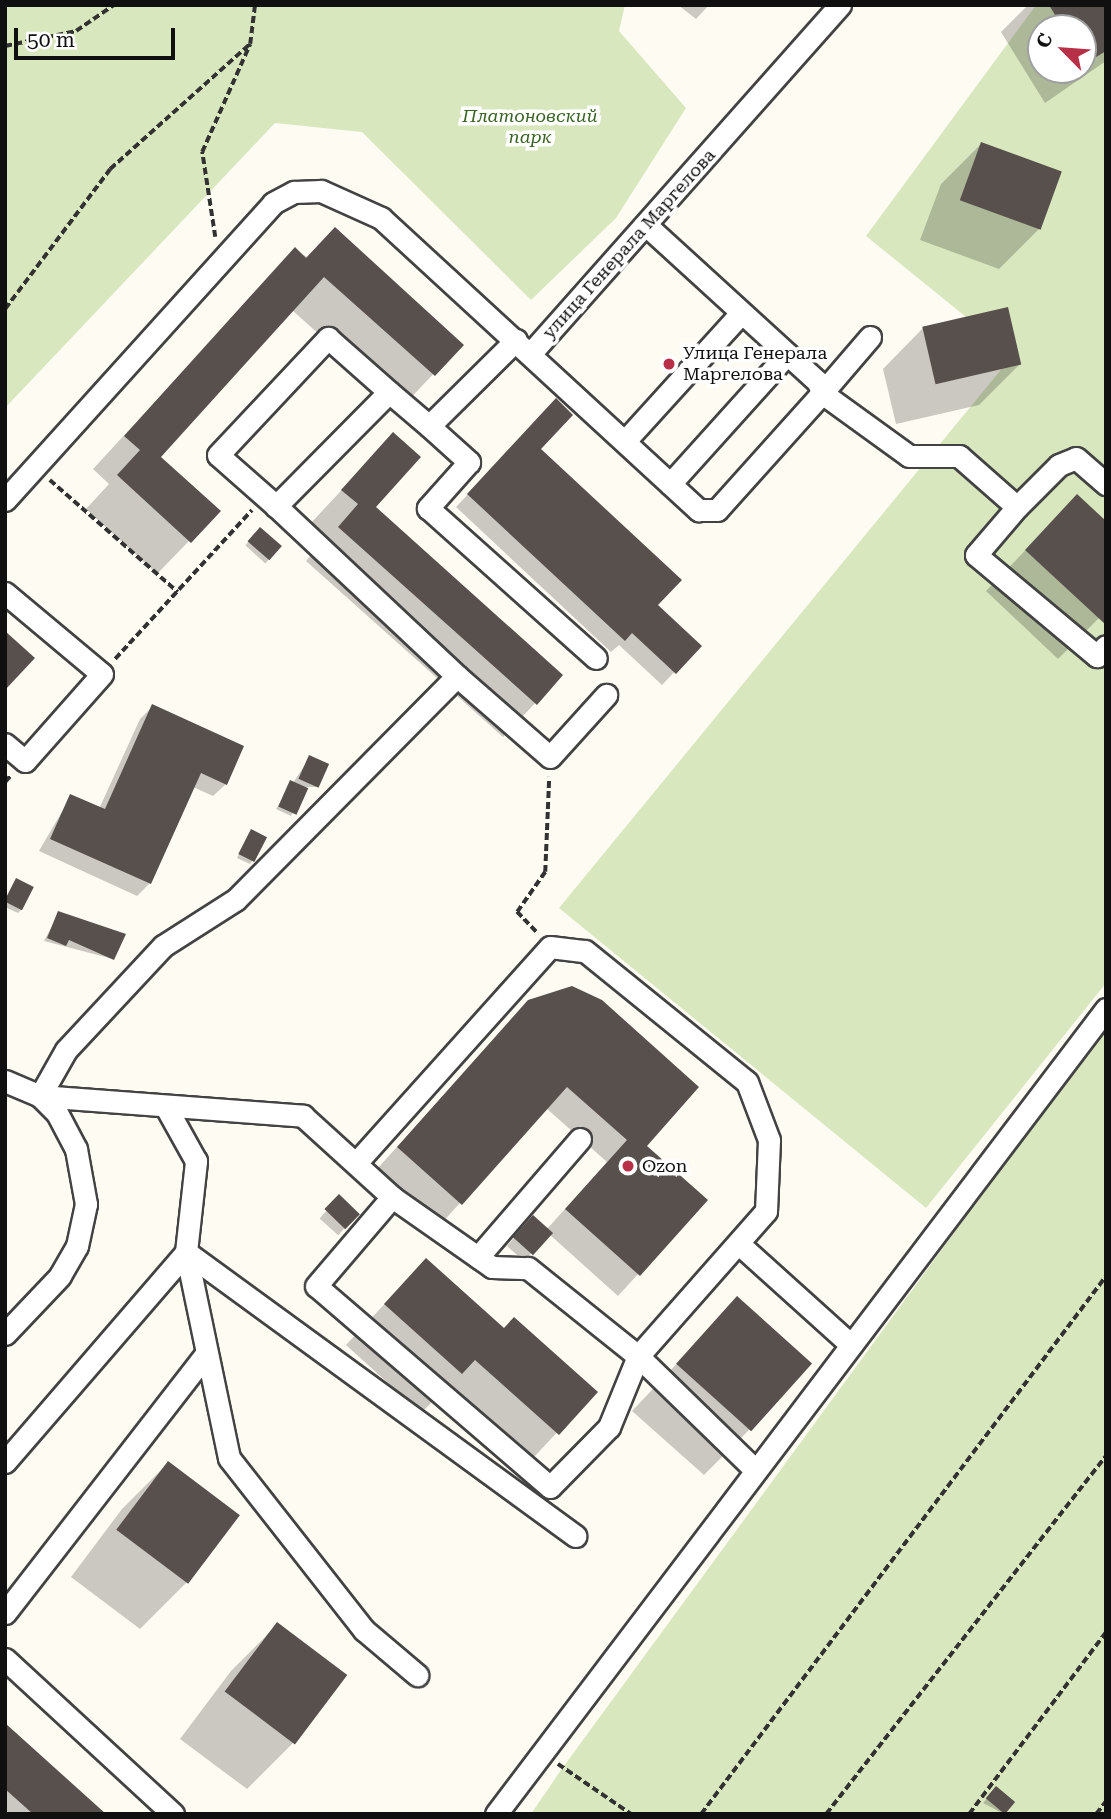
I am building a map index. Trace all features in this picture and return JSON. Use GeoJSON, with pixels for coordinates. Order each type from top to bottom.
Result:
{"type":"FeatureCollection","features":[{"type":"Feature","properties":{"kind":"street","name":"улица Генерала Маргелова"},"geometry":{"type":"LineString","coordinates":[[5,500],[272,203],[294,192],[321,191],[381,218],[523,347],[646,225],[840,5]]}},
{"type":"Feature","properties":{"kind":"street"},"geometry":{"type":"LineString","coordinates":[[646,225],[787,354],[822,393],[909,456],[959,456],[1017,507]]}},
{"type":"Feature","properties":{"kind":"street"},"geometry":{"type":"LineString","coordinates":[[625,442],[741,313]]}},
{"type":"Feature","properties":{"kind":"street"},"geometry":{"type":"LineString","coordinates":[[429,426],[523,347],[699,510],[717,510],[870,337]]}},
{"type":"Feature","properties":{"kind":"street"},"geometry":{"type":"LineString","coordinates":[[596,658],[428,508],[469,462],[328,338],[218,455],[457,676],[550,757],[606,695]]}},
{"type":"Feature","properties":{"kind":"street"},"geometry":{"type":"LineString","coordinates":[[670,484],[787,354]]}},
{"type":"Feature","properties":{"kind":"street"},"geometry":{"type":"LineString","coordinates":[[270,501],[389,392]]}},
{"type":"Feature","properties":{"kind":"street"},"geometry":{"type":"LineString","coordinates":[[1106,484],[1076,458],[1059,465],[1017,507],[976,555],[1097,656],[1106,646]]}},
{"type":"Feature","properties":{"kind":"street"},"geometry":{"type":"LineString","coordinates":[[5,593],[102,674],[25,761],[5,744]]}},
{"type":"Feature","properties":{"kind":"street"},"geometry":{"type":"LineString","coordinates":[[40,1096],[66,1050],[163,946],[235,900],[457,676]]}},
{"type":"Feature","properties":{"kind":"street"},"geometry":{"type":"LineString","coordinates":[[356,1164],[550,947],[585,951],[747,1082],[769,1140],[766,1211],[638,1356],[609,1427],[550,1488],[316,1286],[392,1197]]}},
{"type":"Feature","properties":{"kind":"street"},"geometry":{"type":"LineString","coordinates":[[496,1814],[539,1751],[1106,1009]]}},
{"type":"Feature","properties":{"kind":"street"},"geometry":{"type":"LineString","coordinates":[[5,1081],[40,1096],[303,1116],[392,1197],[492,1267],[528,1268],[638,1356],[754,1469]]}},
{"type":"Feature","properties":{"kind":"street"},"geometry":{"type":"LineString","coordinates":[[5,1334],[60,1276],[77,1246],[86,1204],[76,1149],[57,1113],[40,1096]]}},
{"type":"Feature","properties":{"kind":"street"},"geometry":{"type":"LineString","coordinates":[[166,1107],[196,1161],[186,1252],[229,1458],[364,1630],[417,1675]]}},
{"type":"Feature","properties":{"kind":"street"},"geometry":{"type":"LineString","coordinates":[[478,1257],[580,1139]]}},
{"type":"Feature","properties":{"kind":"street"},"geometry":{"type":"LineString","coordinates":[[739,1244],[850,1344]]}},
{"type":"Feature","properties":{"kind":"street"},"geometry":{"type":"LineString","coordinates":[[5,1462],[186,1252]]}},
{"type":"Feature","properties":{"kind":"street"},"geometry":{"type":"LineString","coordinates":[[186,1252],[576,1536]]}},
{"type":"Feature","properties":{"kind":"street"},"geometry":{"type":"LineString","coordinates":[[5,1613],[207,1353]]}},
{"type":"Feature","properties":{"kind":"street"},"geometry":{"type":"LineString","coordinates":[[5,1659],[173,1814]]}},
{"type":"Feature","properties":{"kind":"path"},"geometry":{"type":"LineString","coordinates":[[5,46],[76,31],[114,5]]}},
{"type":"Feature","properties":{"kind":"path"},"geometry":{"type":"LineString","coordinates":[[224,256],[217,248],[202,152],[250,44],[256,5]]}},
{"type":"Feature","properties":{"kind":"path"},"geometry":{"type":"LineString","coordinates":[[5,309],[110,169],[250,44]]}},
{"type":"Feature","properties":{"kind":"path"},"geometry":{"type":"LineString","coordinates":[[35,467],[178,592]]}},
{"type":"Feature","properties":{"kind":"path"},"geometry":{"type":"LineString","coordinates":[[102,674],[178,592],[270,501]]}},
{"type":"Feature","properties":{"kind":"path"},"geometry":{"type":"LineString","coordinates":[[550,757],[545,872],[517,912],[550,947]]}},
{"type":"Feature","properties":{"kind":"path"},"geometry":{"type":"LineString","coordinates":[[701,1814],[1106,1276]]}},
{"type":"Feature","properties":{"kind":"path"},"geometry":{"type":"LineString","coordinates":[[826,1814],[1106,1456]]}},
{"type":"Feature","properties":{"kind":"path"},"geometry":{"type":"LineString","coordinates":[[969,1814],[1106,1632]]}},
{"type":"Feature","properties":{"kind":"path"},"geometry":{"type":"LineString","coordinates":[[539,1751],[631,1814]]}},
{"type":"Feature","properties":{"kind":"path"},"geometry":{"type":"LineString","coordinates":[[1096,1814],[1106,1801]]}},
{"type":"Feature","properties":{"kind":"green space","name":"Платоновский парк"},"geometry":{"type":"Polygon","coordinates":[[[5,5],[625,5],[619,31],[686,108],[616,218],[531,300],[362,132],[275,123],[5,408],[5,5]]]}},
{"type":"Feature","properties":{"kind":"green space"},"geometry":{"type":"Polygon","coordinates":[[[1036,5],[1106,5],[1106,983],[926,1208],[559,908],[1013,355],[866,236],[1027,17],[1027,84],[1097,84],[1097,14],[1029,14],[1036,5]]]}},
{"type":"Feature","properties":{"kind":"green space"},"geometry":{"type":"Polygon","coordinates":[[[1106,1025],[1106,1814],[531,1814],[561,1770],[1106,1025]]]}},
{"type":"Feature","properties":{"kind":"building"},"geometry":{"type":"Polygon","coordinates":[[[1049,5],[1106,5],[1106,51],[1097,56],[1097,14],[1054,14],[1049,5]]]}},
{"type":"Feature","properties":{"kind":"building"},"geometry":{"type":"Polygon","coordinates":[[[981,142],[1062,171],[1041,230],[960,200],[981,142]]]}},
{"type":"Feature","properties":{"kind":"building"},"geometry":{"type":"Polygon","coordinates":[[[335,227],[464,345],[435,376],[324,277],[161,457],[221,511],[191,543],[117,475],[140,450],[124,436],[295,247],[306,258],[335,227]]]}},
{"type":"Feature","properties":{"kind":"building"},"geometry":{"type":"Polygon","coordinates":[[[1008,307],[1021,364],[936,384],[922,327],[1008,307]]]}},
{"type":"Feature","properties":{"kind":"building"},"geometry":{"type":"Polygon","coordinates":[[[556,398],[573,415],[541,449],[682,580],[658,605],[702,646],[676,674],[632,633],[625,641],[467,494],[556,398]]]}},
{"type":"Feature","properties":{"kind":"building"},"geometry":{"type":"Polygon","coordinates":[[[393,432],[421,457],[376,507],[563,675],[537,705],[338,527],[358,504],[341,490],[393,432]]]}},
{"type":"Feature","properties":{"kind":"building"},"geometry":{"type":"Polygon","coordinates":[[[1077,494],[1106,521],[1106,625],[1025,550],[1077,494]]]}},
{"type":"Feature","properties":{"kind":"building"},"geometry":{"type":"Polygon","coordinates":[[[260,527],[282,546],[269,560],[248,541],[260,527]]]}},
{"type":"Feature","properties":{"kind":"building"},"geometry":{"type":"Polygon","coordinates":[[[5,631],[35,658],[5,690],[5,631]]]}},
{"type":"Feature","properties":{"kind":"building"},"geometry":{"type":"Polygon","coordinates":[[[152,704],[244,746],[227,785],[201,773],[151,884],[50,839],[70,794],[105,809],[152,704]]]}},
{"type":"Feature","properties":{"kind":"building"},"geometry":{"type":"Polygon","coordinates":[[[309,755],[329,764],[319,788],[298,779],[309,755]]]}},
{"type":"Feature","properties":{"kind":"building"},"geometry":{"type":"Polygon","coordinates":[[[290,780],[308,788],[296,815],[278,806],[290,780]]]}},
{"type":"Feature","properties":{"kind":"building"},"geometry":{"type":"Polygon","coordinates":[[[251,829],[267,837],[254,862],[238,854],[251,829]]]}},
{"type":"Feature","properties":{"kind":"building"},"geometry":{"type":"Polygon","coordinates":[[[16,878],[34,887],[22,910],[5,902],[16,878]]]}},
{"type":"Feature","properties":{"kind":"building"},"geometry":{"type":"Polygon","coordinates":[[[58,911],[126,934],[114,960],[69,940],[66,946],[47,938],[58,911]]]}},
{"type":"Feature","properties":{"kind":"building"},"geometry":{"type":"Polygon","coordinates":[[[572,986],[602,1000],[699,1087],[647,1146],[708,1200],[640,1276],[565,1209],[627,1140],[567,1087],[462,1205],[397,1147],[528,1000],[572,986]]]}},
{"type":"Feature","properties":{"kind":"building"},"geometry":{"type":"Polygon","coordinates":[[[339,1194],[360,1214],[345,1229],[324,1209],[339,1194]]]}},
{"type":"Feature","properties":{"kind":"building"},"geometry":{"type":"Polygon","coordinates":[[[533,1215],[553,1233],[533,1255],[513,1237],[533,1215]]]}},
{"type":"Feature","properties":{"kind":"building"},"geometry":{"type":"Polygon","coordinates":[[[426,1258],[504,1328],[514,1317],[598,1392],[559,1435],[475,1360],[462,1374],[384,1304],[426,1258]]]}},
{"type":"Feature","properties":{"kind":"building"},"geometry":{"type":"Polygon","coordinates":[[[737,1296],[812,1364],[751,1431],[676,1364],[737,1296]]]}},
{"type":"Feature","properties":{"kind":"building"},"geometry":{"type":"Polygon","coordinates":[[[168,1461],[240,1515],[188,1584],[116,1530],[168,1461]]]}},
{"type":"Feature","properties":{"kind":"building"},"geometry":{"type":"Polygon","coordinates":[[[277,1622],[347,1675],[295,1744],[225,1691],[277,1622]]]}},
{"type":"Feature","properties":{"kind":"building"},"geometry":{"type":"Polygon","coordinates":[[[5,1723],[106,1814],[33,1814],[5,1789],[5,1723]]]}},
{"type":"Feature","properties":{"kind":"building"},"geometry":{"type":"Polygon","coordinates":[[[996,1786],[1015,1802],[1004,1814],[986,1798],[996,1786]]]}},
{"type":"Feature","properties":{"kind":"place","name":"Улица Генерала Маргелова"},"geometry":{"type":"Point","coordinates":[669,364]}},
{"type":"Feature","properties":{"kind":"place","name":"Ozon"},"geometry":{"type":"Point","coordinates":[628,1166]}}]}
